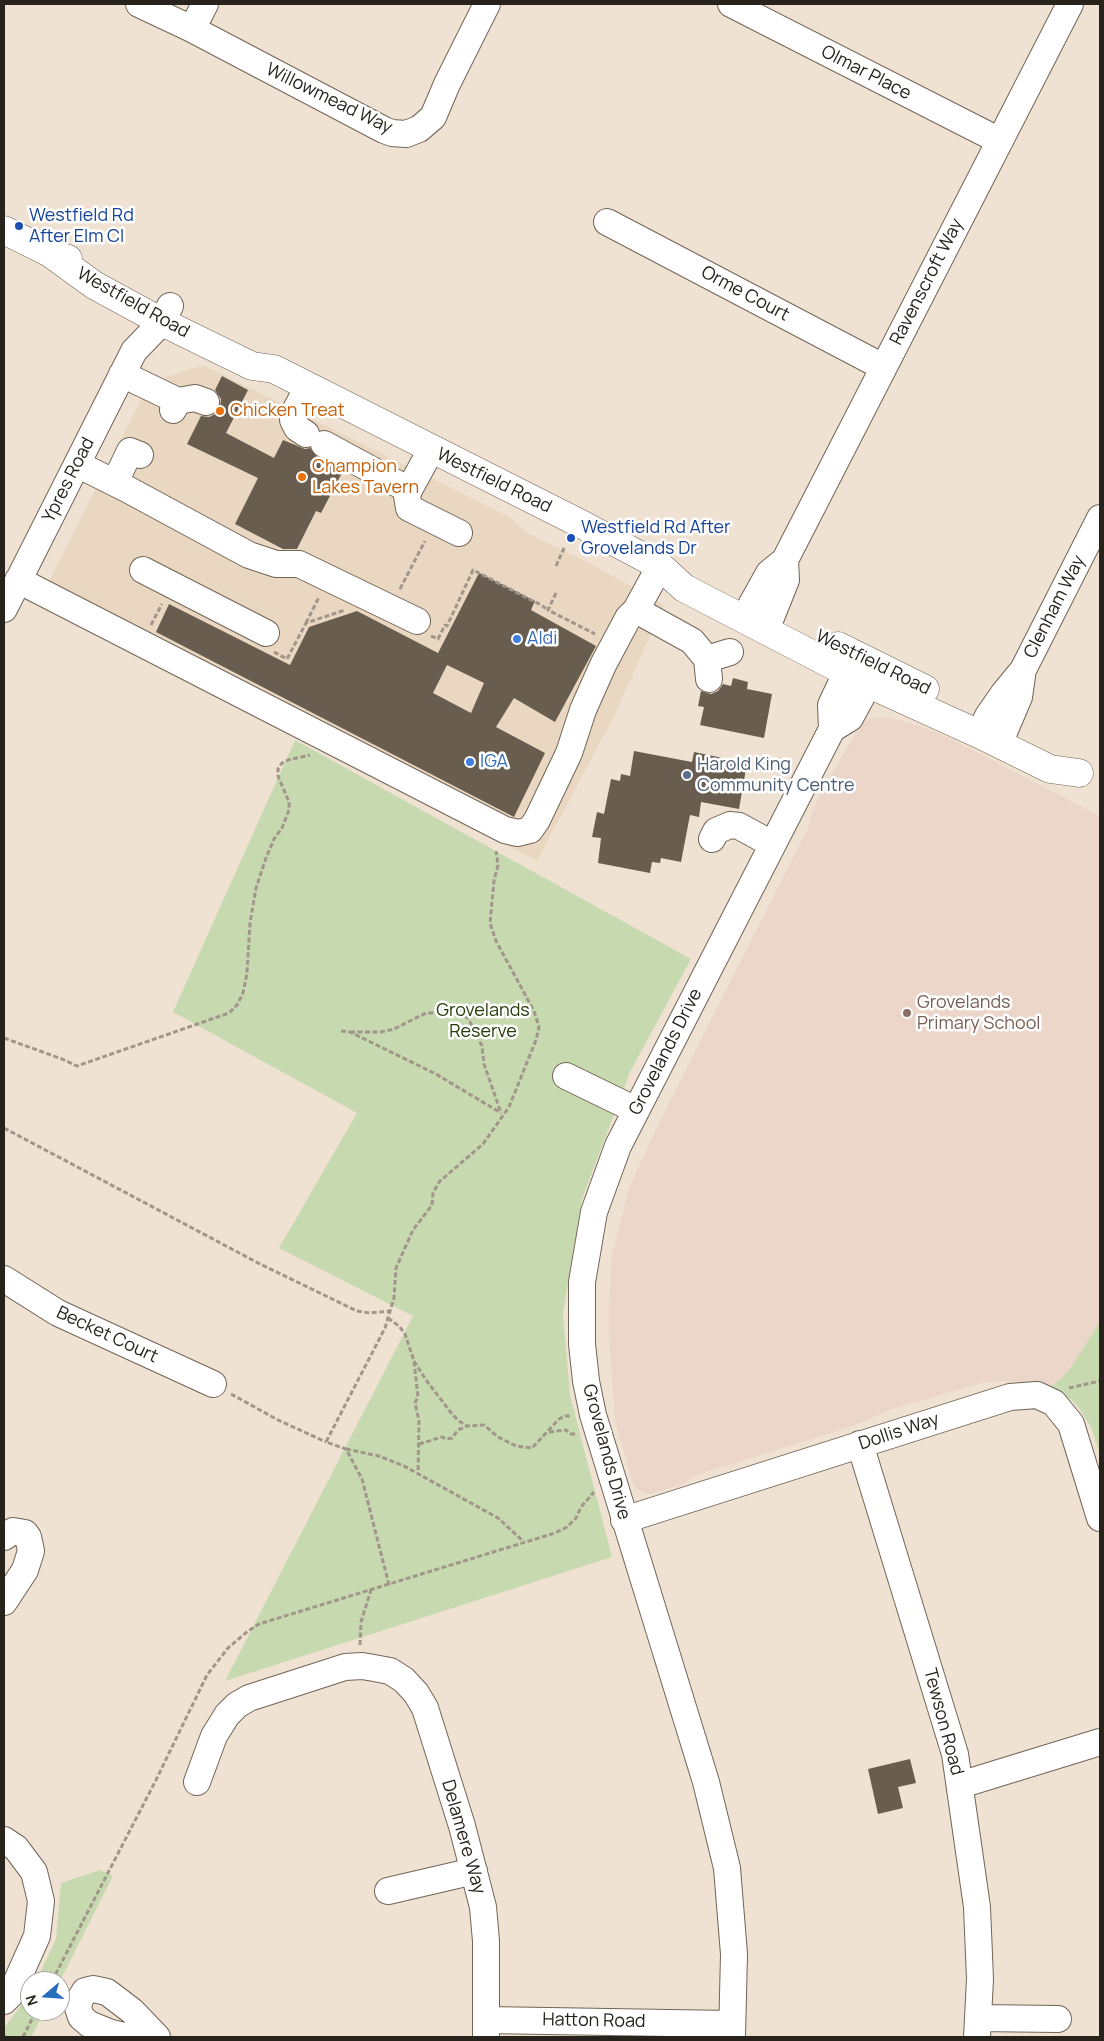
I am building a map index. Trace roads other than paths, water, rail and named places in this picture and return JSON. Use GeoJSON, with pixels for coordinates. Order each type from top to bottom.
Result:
{"type":"FeatureCollection","features":[{"type":"Feature","properties":{"kind":"main road","name":"Westfield Road"},"geometry":{"type":"LineString","coordinates":[[4,230],[50,253],[101,269],[155,308],[261,351],[274,369],[308,387],[660,566],[692,571],[759,616],[862,669],[934,693],[993,730],[1060,753],[1090,778]]}},
{"type":"Feature","properties":{"kind":"street","name":"Willowmead Way"},"geometry":{"type":"LineString","coordinates":[[139,4],[392,134],[406,134],[419,130],[433,117],[447,84],[487,4]]}},
{"type":"Feature","properties":{"kind":"street"},"geometry":{"type":"LineString","coordinates":[[192,30],[205,4]]}},
{"type":"Feature","properties":{"kind":"street","name":"Olmar Place"},"geometry":{"type":"LineString","coordinates":[[731,4],[1000,141]]}},
{"type":"Feature","properties":{"kind":"street","name":"Ravenscroft Way"},"geometry":{"type":"LineString","coordinates":[[759,616],[769,573],[786,560],[1070,4]]}},
{"type":"Feature","properties":{"kind":"street","name":"Orme Court"},"geometry":{"type":"LineString","coordinates":[[607,222],[883,367]]}},
{"type":"Feature","properties":{"kind":"street","name":"Ypres Road"},"geometry":{"type":"LineString","coordinates":[[4,609],[155,308]]}},
{"type":"Feature","properties":{"kind":"street"},"geometry":{"type":"LineString","coordinates":[[122,374],[176,406],[195,398],[206,402]]}},
{"type":"Feature","properties":{"kind":"street"},"geometry":{"type":"LineString","coordinates":[[308,387],[294,413],[293,420],[297,428],[409,490]]}},
{"type":"Feature","properties":{"kind":"street"},"geometry":{"type":"LineString","coordinates":[[431,450],[409,490],[407,496],[409,508],[459,534]]}},
{"type":"Feature","properties":{"kind":"street"},"geometry":{"type":"LineString","coordinates":[[115,482],[130,451],[148,455]]}},
{"type":"Feature","properties":{"kind":"street"},"geometry":{"type":"LineString","coordinates":[[77,464],[115,482],[249,555],[276,564],[299,564],[421,631]]}},
{"type":"Feature","properties":{"kind":"street","name":"Clenham Way"},"geometry":{"type":"LineString","coordinates":[[993,730],[1004,692],[1023,670],[1100,518]]}},
{"type":"Feature","properties":{"kind":"street"},"geometry":{"type":"LineString","coordinates":[[18,580],[497,825],[518,833],[530,830],[537,820],[569,753],[583,710],[603,665],[628,618],[636,610],[660,566]]}},
{"type":"Feature","properties":{"kind":"street"},"geometry":{"type":"LineString","coordinates":[[143,570],[268,641]]}},
{"type":"Feature","properties":{"kind":"street"},"geometry":{"type":"LineString","coordinates":[[636,610],[692,641],[715,664]]}},
{"type":"Feature","properties":{"kind":"street","name":"Grovelands Drive"},"geometry":{"type":"LineString","coordinates":[[732,2030],[734,1954],[727,1868],[706,1782],[593,1415],[586,1381],[581,1327],[581,1291],[587,1247],[598,1199],[618,1146],[832,730],[850,718],[862,669]]}},
{"type":"Feature","properties":{"kind":"street"},"geometry":{"type":"LineString","coordinates":[[712,839],[716,831],[730,825],[739,826],[772,844]]}},
{"type":"Feature","properties":{"kind":"street"},"geometry":{"type":"LineString","coordinates":[[566,1076],[636,1110]]}},
{"type":"Feature","properties":{"kind":"street","name":"Becket Court"},"geometry":{"type":"LineString","coordinates":[[4,1279],[58,1313],[213,1384]]}},
{"type":"Feature","properties":{"kind":"street","name":"Dollis Way"},"geometry":{"type":"LineString","coordinates":[[624,1520],[1010,1397],[1037,1395],[1054,1403],[1071,1424],[1100,1518]]}},
{"type":"Feature","properties":{"kind":"street","name":"Tewson Road"},"geometry":{"type":"LineString","coordinates":[[860,1444],[955,1754],[977,1907],[980,1979],[978,2028]]}},
{"type":"Feature","properties":{"kind":"street"},"geometry":{"type":"LineString","coordinates":[[4,1537],[13,1531],[25,1534],[31,1551],[25,1570],[4,1602]]}},
{"type":"Feature","properties":{"kind":"street","name":"Delamere Way"},"geometry":{"type":"LineString","coordinates":[[197,1782],[214,1736],[227,1715],[238,1705],[250,1698],[320,1674],[345,1668],[368,1667],[390,1671],[404,1680],[416,1693],[425,1708],[483,1907],[486,1941],[486,2028]]}},
{"type":"Feature","properties":{"kind":"street"},"geometry":{"type":"LineString","coordinates":[[960,1785],[1100,1742]]}},
{"type":"Feature","properties":{"kind":"street"},"geometry":{"type":"LineString","coordinates":[[4,1840],[16,1848],[34,1872],[41,1901],[36,1936],[11,1994],[4,2001]]}},
{"type":"Feature","properties":{"kind":"street"},"geometry":{"type":"LineString","coordinates":[[388,1891],[474,1871]]}},
{"type":"Feature","properties":{"kind":"street"},"geometry":{"type":"LineString","coordinates":[[978,2028],[1058,2019]]}},
{"type":"Feature","properties":{"kind":"street","name":"Hatton Road"},"geometry":{"type":"LineString","coordinates":[[486,2028],[732,2030]]}},
{"type":"Feature","properties":{"kind":"place","name":"Westfield Rd After Elm Cl"},"geometry":{"type":"Point","coordinates":[19,226]}},
{"type":"Feature","properties":{"kind":"place","name":"Chicken Treat"},"geometry":{"type":"Point","coordinates":[220,411]}},
{"type":"Feature","properties":{"kind":"place","name":"Champion Lakes Tavern"},"geometry":{"type":"Point","coordinates":[302,477]}},
{"type":"Feature","properties":{"kind":"place","name":"Westfield Rd After Grovelands Dr"},"geometry":{"type":"Point","coordinates":[571,538]}},
{"type":"Feature","properties":{"kind":"place","name":"Aldi"},"geometry":{"type":"Point","coordinates":[517,639]}},
{"type":"Feature","properties":{"kind":"place","name":"IGA"},"geometry":{"type":"Point","coordinates":[470,762]}},
{"type":"Feature","properties":{"kind":"place","name":"Harold King Community Centre"},"geometry":{"type":"Point","coordinates":[687,775]}},
{"type":"Feature","properties":{"kind":"place","name":"Grovelands Primary School"},"geometry":{"type":"Point","coordinates":[907,1013]}},
{"type":"Feature","properties":{"kind":"park label","name":"Grovelands Reserve"},"geometry":{"type":"Point","coordinates":[483,1021]}}]}
